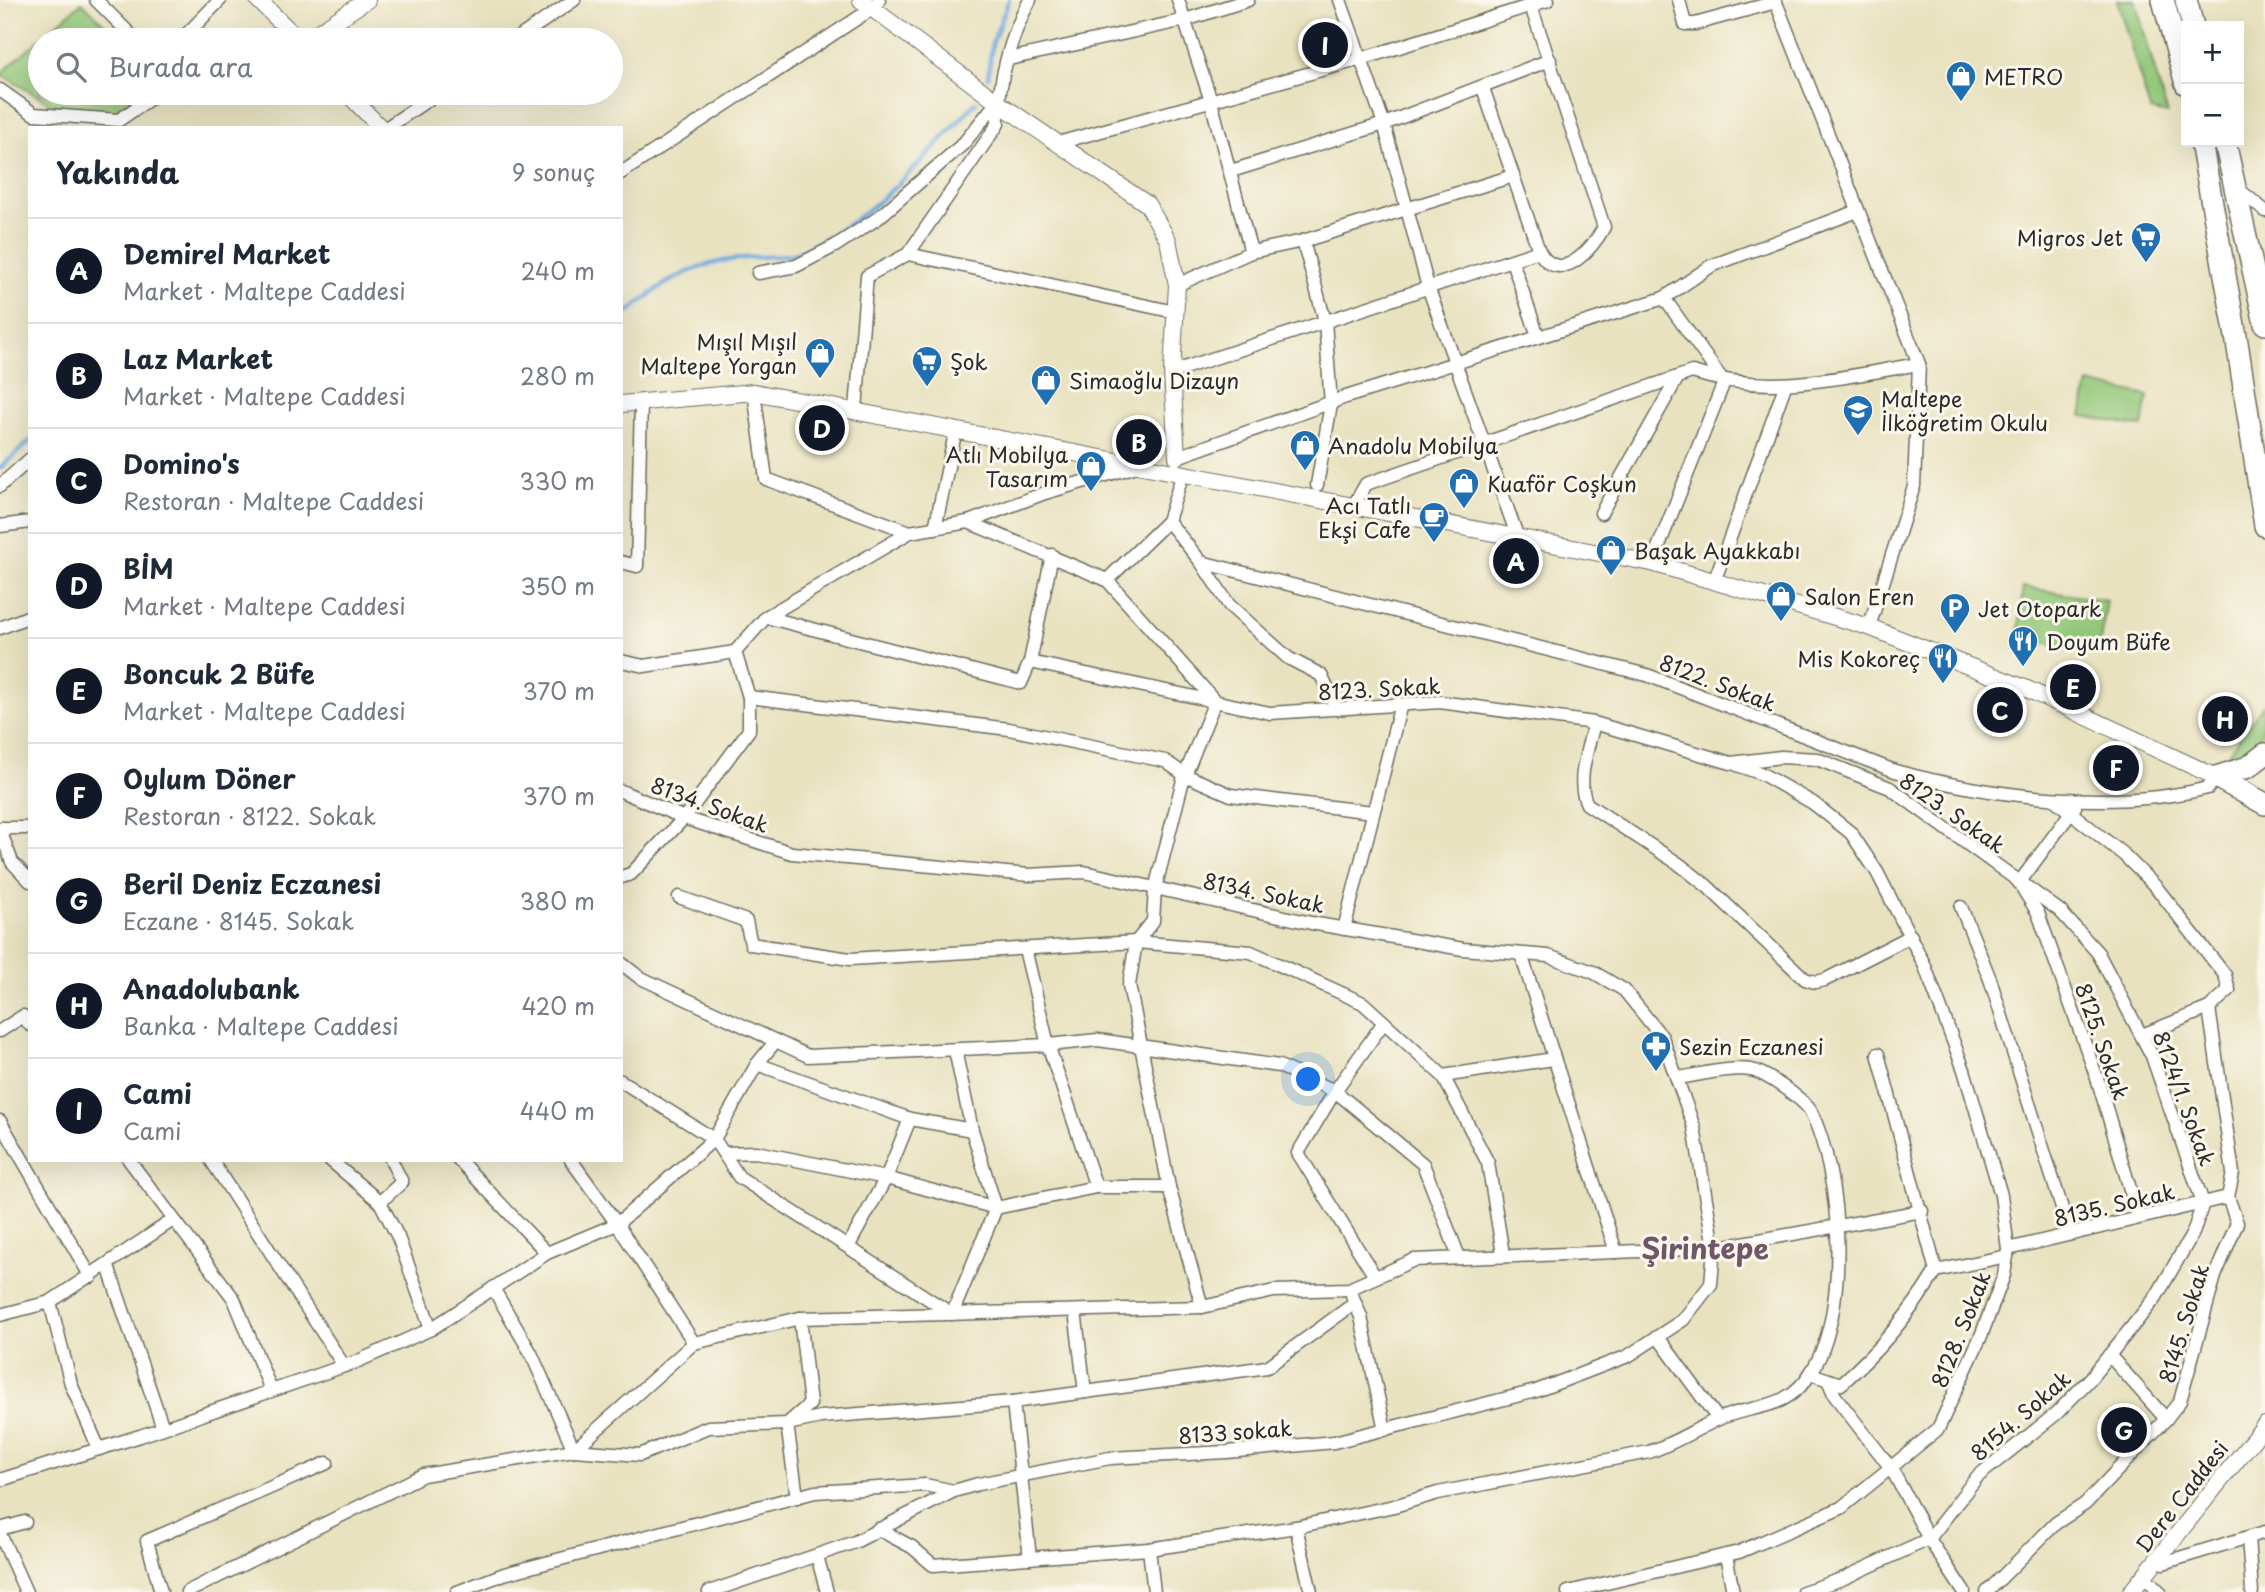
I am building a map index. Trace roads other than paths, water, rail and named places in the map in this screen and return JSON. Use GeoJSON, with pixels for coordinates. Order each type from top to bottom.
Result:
{"type":"FeatureCollection","features":[{"type":"Feature","properties":{"kind":"highway"},"geometry":{"type":"LineString","coordinates":[[2163,0],[2181,66]]}},
{"type":"Feature","properties":{"kind":"highway"},"geometry":{"type":"LineString","coordinates":[[2186,0],[2192,21]]}},
{"type":"Feature","properties":{"kind":"highway"},"geometry":{"type":"LineString","coordinates":[[2202,147],[2237,342],[2265,526]]}},
{"type":"Feature","properties":{"kind":"highway"},"geometry":{"type":"LineString","coordinates":[[2226,147],[2264,310]]}},
{"type":"Feature","properties":{"kind":"highway"},"geometry":{"type":"LineString","coordinates":[[2216,777],[2248,767],[2265,754]]}},
{"type":"Feature","properties":{"kind":"highway"},"geometry":{"type":"LineString","coordinates":[[2216,777],[2265,804]]}},
{"type":"Feature","properties":{"kind":"street"},"geometry":{"type":"LineString","coordinates":[[96,0],[124,28]]}},
{"type":"Feature","properties":{"kind":"street"},"geometry":{"type":"LineString","coordinates":[[193,28],[220,0]]}},
{"type":"Feature","properties":{"kind":"street"},"geometry":{"type":"LineString","coordinates":[[258,0],[286,27]]}},
{"type":"Feature","properties":{"kind":"street"},"geometry":{"type":"LineString","coordinates":[[324,28],[367,0]]}},
{"type":"Feature","properties":{"kind":"street"},"geometry":{"type":"LineString","coordinates":[[533,28],[574,0]]}},
{"type":"Feature","properties":{"kind":"street"},"geometry":{"type":"LineString","coordinates":[[856,409],[867,276],[908,254],[998,124],[998,102],[1009,59],[1022,15],[1030,0]]}},
{"type":"Feature","properties":{"kind":"street"},"geometry":{"type":"LineString","coordinates":[[1178,0],[1211,101],[1251,252]]}},
{"type":"Feature","properties":{"kind":"street"},"geometry":{"type":"LineString","coordinates":[[1009,59],[1185,20],[1248,0]]}},
{"type":"Feature","properties":{"kind":"street"},"geometry":{"type":"LineString","coordinates":[[1340,0],[1384,124],[1428,287],[1518,538]]}},
{"type":"Feature","properties":{"kind":"street"},"geometry":{"type":"LineString","coordinates":[[1058,143],[1361,59],[1530,3],[1548,0]]}},
{"type":"Feature","properties":{"kind":"street"},"geometry":{"type":"LineString","coordinates":[[1679,0],[1685,24],[1695,24],[1776,1],[1919,364],[1914,486],[1869,627]]}},
{"type":"Feature","properties":{"kind":"street"},"geometry":{"type":"LineString","coordinates":[[623,172],[871,3],[998,102],[1147,204],[1168,240],[1177,285],[1172,372],[1177,457],[1538,336],[1664,298],[1711,266],[1858,211]]}},
{"type":"Feature","properties":{"kind":"street"},"geometry":{"type":"LineString","coordinates":[[1483,88],[1539,251],[1545,262],[1553,267],[1565,267],[1595,243],[1604,227],[1530,3]]}},
{"type":"Feature","properties":{"kind":"street"},"geometry":{"type":"LineString","coordinates":[[1231,171],[1384,124],[1550,60]]}},
{"type":"Feature","properties":{"kind":"street"},"geometry":{"type":"LineString","coordinates":[[0,89],[34,114],[119,120],[141,105]]}},
{"type":"Feature","properties":{"kind":"street"},"geometry":{"type":"LineString","coordinates":[[1211,101],[1251,252]]}},
{"type":"Feature","properties":{"kind":"street"},"geometry":{"type":"LineString","coordinates":[[758,273],[796,266],[835,246],[878,218],[963,144],[998,102]]}},
{"type":"Feature","properties":{"kind":"street"},"geometry":{"type":"LineString","coordinates":[[359,105],[379,126]]}},
{"type":"Feature","properties":{"kind":"street"},"geometry":{"type":"LineString","coordinates":[[389,126],[420,105]]}},
{"type":"Feature","properties":{"kind":"street"},"geometry":{"type":"LineString","coordinates":[[1177,285],[1251,252],[1303,241],[1513,176]]}},
{"type":"Feature","properties":{"kind":"street"},"geometry":{"type":"LineString","coordinates":[[2238,189],[2265,211]]}},
{"type":"Feature","properties":{"kind":"street"},"geometry":{"type":"LineString","coordinates":[[1303,241],[1325,321],[1331,404],[1317,485]]}},
{"type":"Feature","properties":{"kind":"street"},"geometry":{"type":"LineString","coordinates":[[1172,372],[1539,251]]}},
{"type":"Feature","properties":{"kind":"street"},"geometry":{"type":"LineString","coordinates":[[908,254],[1175,312]]}},
{"type":"Feature","properties":{"kind":"street"},"geometry":{"type":"LineString","coordinates":[[1512,261],[1538,336]]}},
{"type":"Feature","properties":{"kind":"street"},"geometry":{"type":"LineString","coordinates":[[1664,298],[1724,382]]}},
{"type":"Feature","properties":{"kind":"street"},"geometry":{"type":"LineString","coordinates":[[1354,505],[1366,484],[1692,372],[1724,382],[1785,386],[1919,364]]}},
{"type":"Feature","properties":{"kind":"street"},"geometry":{"type":"LineString","coordinates":[[1601,513],[1678,377]]}},
{"type":"Feature","properties":{"kind":"street"},"geometry":{"type":"LineString","coordinates":[[1653,563],[1724,382]]}},
{"type":"Feature","properties":{"kind":"street"},"geometry":{"type":"LineString","coordinates":[[1714,582],[1785,386]]}},
{"type":"Feature","properties":{"kind":"street"},"geometry":{"type":"LineString","coordinates":[[754,392],[765,479],[910,532]]}},
{"type":"Feature","properties":{"kind":"street"},"geometry":{"type":"LineString","coordinates":[[623,404],[754,392],[856,409],[1653,563],[1869,627],[2027,689],[2216,777]]}},
{"type":"Feature","properties":{"kind":"street"},"geometry":{"type":"LineString","coordinates":[[623,562],[637,566],[641,401]]}},
{"type":"Feature","properties":{"kind":"street"},"geometry":{"type":"LineString","coordinates":[[934,528],[956,429]]}},
{"type":"Feature","properties":{"kind":"street"},"geometry":{"type":"LineString","coordinates":[[0,486],[28,461]]}},
{"type":"Feature","properties":{"kind":"street"},"geometry":{"type":"LineString","coordinates":[[623,661],[644,666],[735,652],[766,617],[910,532],[968,522],[1045,493],[1141,465]]}},
{"type":"Feature","properties":{"kind":"street"},"geometry":{"type":"LineString","coordinates":[[1107,580],[1168,521],[1183,473]]}},
{"type":"Feature","properties":{"kind":"street"},"geometry":{"type":"LineString","coordinates":[[1168,521],[1201,562],[1229,605],[1288,659],[1321,675],[1338,709]]}},
{"type":"Feature","properties":{"kind":"street"},"geometry":{"type":"LineString","coordinates":[[0,526],[28,522]]}},
{"type":"Feature","properties":{"kind":"street"},"geometry":{"type":"LineString","coordinates":[[968,522],[1107,580],[1215,702],[1185,775],[1155,888],[1153,922],[1136,942],[1129,985],[1169,1187],[1202,1307]]}},
{"type":"Feature","properties":{"kind":"street"},"geometry":{"type":"LineString","coordinates":[[766,617],[1021,682],[1030,662],[1052,555]]}},
{"type":"Feature","properties":{"kind":"street","name":"8122. Sokak"},"geometry":{"type":"LineString","coordinates":[[1201,562],[1647,674],[1895,771],[1926,779],[2055,800],[2171,797],[2208,788],[2216,777]]}},
{"type":"Feature","properties":{"kind":"street"},"geometry":{"type":"LineString","coordinates":[[2,629],[28,617]]}},
{"type":"Feature","properties":{"kind":"street"},"geometry":{"type":"LineString","coordinates":[[624,873],[684,818],[750,730],[749,697],[735,652]]}},
{"type":"Feature","properties":{"kind":"street","name":"8123. Sokak"},"geometry":{"type":"LineString","coordinates":[[1030,662],[1270,713],[1440,702],[1594,723],[1731,763],[1781,757],[1817,759],[1890,788],[2019,883]]}},
{"type":"Feature","properties":{"kind":"street"},"geometry":{"type":"LineString","coordinates":[[749,697],[1009,729],[1166,761],[1185,775],[1231,795],[1373,813]]}},
{"type":"Feature","properties":{"kind":"street"},"geometry":{"type":"LineString","coordinates":[[1345,929],[1401,704]]}},
{"type":"Feature","properties":{"kind":"street"},"geometry":{"type":"LineString","coordinates":[[1594,723],[1586,757],[1583,793],[1587,804],[1707,886],[1804,978],[1815,982],[1825,980],[1911,936]]}},
{"type":"Feature","properties":{"kind":"street","name":"8128. Sokak"},"geometry":{"type":"LineString","coordinates":[[1568,1592],[1727,1555],[1841,1508],[1938,1429],[1981,1336],[2004,1275],[2007,1252],[2001,1195],[1964,1070],[1924,964],[1878,872],[1851,834],[1813,803],[1762,774],[1731,763]]}},
{"type":"Feature","properties":{"kind":"street"},"geometry":{"type":"LineString","coordinates":[[1890,788],[1926,779]]}},
{"type":"Feature","properties":{"kind":"street","name":"8134. Sokak"},"geometry":{"type":"LineString","coordinates":[[623,792],[684,818],[792,853],[1029,875],[1084,872],[1345,929],[1463,949],[1548,956],[1593,972],[1624,990],[1662,1037],[1694,1127],[1714,1248]]}},
{"type":"Feature","properties":{"kind":"street"},"geometry":{"type":"LineString","coordinates":[[2019,883],[2081,799]]}},
{"type":"Feature","properties":{"kind":"street"},"geometry":{"type":"LineString","coordinates":[[2055,800],[2124,855],[2156,887],[2225,975],[2229,990],[2209,1008],[2142,1035]]}},
{"type":"Feature","properties":{"kind":"street"},"geometry":{"type":"LineString","coordinates":[[28,828],[0,829],[12,862],[28,879]]}},
{"type":"Feature","properties":{"kind":"street","name":"8124/1. Sokak"},"geometry":{"type":"LineString","coordinates":[[2019,883],[2060,911],[2098,953],[2142,1035],[2203,1203]]}},
{"type":"Feature","properties":{"kind":"street","name":"8125. Sokak"},"geometry":{"type":"LineString","coordinates":[[2019,883],[2038,913],[2075,1016],[2098,1081],[2138,1216]]}},
{"type":"Feature","properties":{"kind":"street"},"geometry":{"type":"LineString","coordinates":[[679,897],[746,921],[751,944],[850,959],[1136,942],[1251,952],[1363,1003],[1443,1076],[1488,1163],[1503,1254]]}},
{"type":"Feature","properties":{"kind":"street"},"geometry":{"type":"LineString","coordinates":[[1961,906],[1990,979],[2070,1234]]}},
{"type":"Feature","properties":{"kind":"street"},"geometry":{"type":"LineString","coordinates":[[1025,949],[1048,1045],[1096,1187]]}},
{"type":"Feature","properties":{"kind":"street"},"geometry":{"type":"LineString","coordinates":[[1521,954],[1616,1252]]}},
{"type":"Feature","properties":{"kind":"street"},"geometry":{"type":"LineString","coordinates":[[623,965],[639,977],[808,1056],[1048,1045],[1098,1040],[1279,1066],[1335,1091],[1423,1164],[1458,1257]]}},
{"type":"Feature","properties":{"kind":"street","name":"8145. Sokak"},"geometry":{"type":"LineString","coordinates":[[1987,1592],[2056,1523],[2085,1504],[2180,1401],[2215,1276],[2237,1223],[2228,1197],[2233,1173],[2209,1008]]}},
{"type":"Feature","properties":{"kind":"street"},"geometry":{"type":"LineString","coordinates":[[0,1031],[28,1017]]}},
{"type":"Feature","properties":{"kind":"street"},"geometry":{"type":"LineString","coordinates":[[1374,1275],[1298,1153],[1335,1091],[1384,1022]]}},
{"type":"Feature","properties":{"kind":"street"},"geometry":{"type":"LineString","coordinates":[[0,1480],[344,1366],[431,1329],[547,1253],[617,1224],[714,1139],[757,1064],[775,1042]]}},
{"type":"Feature","properties":{"kind":"street"},"geometry":{"type":"LineString","coordinates":[[952,1314],[996,1208],[972,1130],[955,1050]]}},
{"type":"Feature","properties":{"kind":"street"},"geometry":{"type":"LineString","coordinates":[[1812,1371],[1841,1384],[1872,1357],[1915,1306],[1936,1271],[1878,1054]]}},
{"type":"Feature","properties":{"kind":"street"},"geometry":{"type":"LineString","coordinates":[[1443,1076],[1553,1059]]}},
{"type":"Feature","properties":{"kind":"street"},"geometry":{"type":"LineString","coordinates":[[757,1064],[910,1119],[972,1130]]}},
{"type":"Feature","properties":{"kind":"street"},"geometry":{"type":"LineString","coordinates":[[878,1529],[912,1547],[933,1565],[1149,1549],[1296,1527],[1394,1506],[1438,1493],[1649,1452],[1675,1443],[1718,1419],[1769,1408],[1796,1390],[1812,1371],[1834,1303],[1836,1226],[1829,1167],[1810,1110],[1783,1087],[1753,1070],[1677,1078]]}},
{"type":"Feature","properties":{"kind":"street"},"geometry":{"type":"LineString","coordinates":[[623,1082],[714,1139],[726,1153],[739,1177],[849,1245],[952,1314]]}},
{"type":"Feature","properties":{"kind":"street"},"geometry":{"type":"LineString","coordinates":[[849,1245],[886,1178],[910,1119]]}},
{"type":"Feature","properties":{"kind":"street"},"geometry":{"type":"LineString","coordinates":[[0,1121],[91,1277]]}},
{"type":"Feature","properties":{"kind":"street"},"geometry":{"type":"LineString","coordinates":[[726,1153],[756,1152],[886,1178],[996,1208],[1096,1187],[1169,1187]]}},
{"type":"Feature","properties":{"kind":"street"},"geometry":{"type":"LineString","coordinates":[[130,1162],[234,1299],[271,1390]]}},
{"type":"Feature","properties":{"kind":"street"},"geometry":{"type":"LineString","coordinates":[[212,1162],[344,1366]]}},
{"type":"Feature","properties":{"kind":"street"},"geometry":{"type":"LineString","coordinates":[[332,1162],[380,1202],[398,1237],[431,1329]]}},
{"type":"Feature","properties":{"kind":"street"},"geometry":{"type":"LineString","coordinates":[[380,1202],[402,1182],[392,1162]]}},
{"type":"Feature","properties":{"kind":"street"},"geometry":{"type":"LineString","coordinates":[[461,1162],[547,1253]]}},
{"type":"Feature","properties":{"kind":"street"},"geometry":{"type":"LineString","coordinates":[[572,1162],[617,1224],[694,1343]]}},
{"type":"Feature","properties":{"kind":"street","name":"8135. Sokak"},"geometry":{"type":"LineString","coordinates":[[1936,1271],[2138,1216],[2228,1197]]}},
{"type":"Feature","properties":{"kind":"street","name":"8154. Sokak"},"geometry":{"type":"LineString","coordinates":[[1803,1592],[1842,1579],[1929,1539],[1977,1477],[2056,1414],[2109,1355],[2156,1297],[2193,1233],[2203,1203]]}},
{"type":"Feature","properties":{"kind":"street"},"geometry":{"type":"LineString","coordinates":[[574,1450],[694,1343],[800,1318],[1202,1307],[1275,1291],[1349,1289],[1374,1275],[1414,1260],[1503,1254],[1714,1248],[1922,1211]]}},
{"type":"Feature","properties":{"kind":"street"},"geometry":{"type":"LineString","coordinates":[[0,1315],[50,1302],[108,1266],[173,1220]]}},
{"type":"Feature","properties":{"kind":"street","name":"8133 sokak"},"geometry":{"type":"LineString","coordinates":[[709,1592],[733,1581],[817,1556],[954,1491],[1110,1458],[1227,1452],[1307,1444],[1385,1430],[1536,1391],[1628,1356],[1683,1321],[1711,1283],[1714,1248]]}},
{"type":"Feature","properties":{"kind":"street"},"geometry":{"type":"LineString","coordinates":[[108,1266],[163,1428]]}},
{"type":"Feature","properties":{"kind":"street"},"geometry":{"type":"LineString","coordinates":[[493,1288],[531,1353],[574,1450]]}},
{"type":"Feature","properties":{"kind":"street"},"geometry":{"type":"LineString","coordinates":[[1349,1289],[1361,1317],[1385,1430]]}},
{"type":"Feature","properties":{"kind":"street"},"geometry":{"type":"LineString","coordinates":[[50,1302],[71,1384],[99,1449]]}},
{"type":"Feature","properties":{"kind":"street"},"geometry":{"type":"LineString","coordinates":[[187,1592],[423,1475],[574,1450],[640,1455],[708,1427],[787,1424],[821,1417],[1013,1402],[1268,1367],[1355,1303]]}},
{"type":"Feature","properties":{"kind":"street"},"geometry":{"type":"LineString","coordinates":[[1075,1311],[1086,1392]]}},
{"type":"Feature","properties":{"kind":"street"},"geometry":{"type":"LineString","coordinates":[[787,1424],[810,1404],[800,1318]]}},
{"type":"Feature","properties":{"kind":"street"},"geometry":{"type":"LineString","coordinates":[[1658,1336],[1718,1419]]}},
{"type":"Feature","properties":{"kind":"street"},"geometry":{"type":"LineString","coordinates":[[2109,1355],[2166,1419]]}},
{"type":"Feature","properties":{"kind":"street"},"geometry":{"type":"LineString","coordinates":[[1828,1380],[1835,1396],[1891,1468],[1929,1539],[1964,1592]]}},
{"type":"Feature","properties":{"kind":"street"},"geometry":{"type":"LineString","coordinates":[[1013,1402],[1030,1558]]}},
{"type":"Feature","properties":{"kind":"street"},"geometry":{"type":"LineString","coordinates":[[787,1424],[797,1497]]}},
{"type":"Feature","properties":{"kind":"street","name":"Dere Caddesi"},"geometry":{"type":"LineString","coordinates":[[2131,1592],[2265,1425]]}},
{"type":"Feature","properties":{"kind":"street"},"geometry":{"type":"LineString","coordinates":[[161,1592],[147,1541],[327,1463]]}},
{"type":"Feature","properties":{"kind":"street"},"geometry":{"type":"LineString","coordinates":[[457,1592],[504,1574],[815,1493],[901,1485],[925,1485],[954,1491]]}},
{"type":"Feature","properties":{"kind":"street"},"geometry":{"type":"LineString","coordinates":[[25,1521],[0,1531],[26,1592]]}},
{"type":"Feature","properties":{"kind":"street"},"geometry":{"type":"LineString","coordinates":[[1296,1527],[1311,1592]]}},
{"type":"Feature","properties":{"kind":"street"},"geometry":{"type":"LineString","coordinates":[[2164,1563],[2265,1532]]}},
{"type":"Feature","properties":{"kind":"street"},"geometry":{"type":"LineString","coordinates":[[2248,1537],[2252,1592]]}},
{"type":"Feature","properties":{"kind":"street"},"geometry":{"type":"LineString","coordinates":[[1149,1549],[1154,1592]]}},
{"type":"Feature","properties":{"kind":"street"},"geometry":{"type":"LineString","coordinates":[[1727,1555],[1733,1592]]}},
{"type":"Feature","properties":{"kind":"street"},"geometry":{"type":"LineString","coordinates":[[817,1556],[827,1592]]}},
{"type":"Feature","properties":{"kind":"street"},"geometry":{"type":"LineString","coordinates":[[2144,1576],[2160,1592]]}},
{"type":"Feature","properties":{"kind":"street"},"geometry":{"type":"LineString","coordinates":[[1842,1579],[1848,1592]]}},
{"type":"Feature","properties":{"kind":"waterway"},"geometry":{"type":"LineString","coordinates":[[988,77],[992,44],[1009,0]]}},
{"type":"Feature","properties":{"kind":"waterway"},"geometry":{"type":"LineString","coordinates":[[623,317],[663,285],[691,270],[724,261],[796,253],[852,223],[896,186],[976,102]]}},
{"type":"Feature","properties":{"kind":"waterway"},"geometry":{"type":"LineString","coordinates":[[0,468],[28,443]]}},
{"type":"Feature","properties":{"kind":"place","name":"Cami"},"geometry":{"type":"Point","coordinates":[1325,45]}},
{"type":"Feature","properties":{"kind":"place","name":"METRO"},"geometry":{"type":"Point","coordinates":[1961,103]}},
{"type":"Feature","properties":{"kind":"place","name":"Migros Jet"},"geometry":{"type":"Point","coordinates":[2146,264]}},
{"type":"Feature","properties":{"kind":"place","name":"Mışıl Mışıl Maltepe Yorgan"},"geometry":{"type":"Point","coordinates":[820,380]}},
{"type":"Feature","properties":{"kind":"place","name":"Şok"},"geometry":{"type":"Point","coordinates":[927,388]}},
{"type":"Feature","properties":{"kind":"place","name":"Simaoğlu Dizayn"},"geometry":{"type":"Point","coordinates":[1046,407]}},
{"type":"Feature","properties":{"kind":"place","name":"BİM"},"geometry":{"type":"Point","coordinates":[822,428]}},
{"type":"Feature","properties":{"kind":"place","name":"Maltepe İlköğretim Okulu"},"geometry":{"type":"Point","coordinates":[1858,437]}},
{"type":"Feature","properties":{"kind":"place","name":"Laz Market"},"geometry":{"type":"Point","coordinates":[1139,442]}},
{"type":"Feature","properties":{"kind":"place","name":"Anadolu Mobilya"},"geometry":{"type":"Point","coordinates":[1305,472]}},
{"type":"Feature","properties":{"kind":"place","name":"Atlı Mobilya Tasarım"},"geometry":{"type":"Point","coordinates":[1091,493]}},
{"type":"Feature","properties":{"kind":"place","name":"Kuaför Coşkun"},"geometry":{"type":"Point","coordinates":[1464,510]}},
{"type":"Feature","properties":{"kind":"place","name":"Acı Tatlı Ekşi Cafe"},"geometry":{"type":"Point","coordinates":[1434,544]}},
{"type":"Feature","properties":{"kind":"place","name":"Demirel Market"},"geometry":{"type":"Point","coordinates":[1516,561]}},
{"type":"Feature","properties":{"kind":"place","name":"Başak Ayakkabı"},"geometry":{"type":"Point","coordinates":[1611,577]}},
{"type":"Feature","properties":{"kind":"place","name":"Salon Eren"},"geometry":{"type":"Point","coordinates":[1781,623]}},
{"type":"Feature","properties":{"kind":"place","name":"Jet Otopark"},"geometry":{"type":"Point","coordinates":[1955,635]}},
{"type":"Feature","properties":{"kind":"place","name":"Doyum Büfe"},"geometry":{"type":"Point","coordinates":[2023,668]}},
{"type":"Feature","properties":{"kind":"place","name":"Mis Kokoreç"},"geometry":{"type":"Point","coordinates":[1943,685]}},
{"type":"Feature","properties":{"kind":"place","name":"Boncuk 2 Büfe"},"geometry":{"type":"Point","coordinates":[2073,687]}},
{"type":"Feature","properties":{"kind":"place","name":"Domino's"},"geometry":{"type":"Point","coordinates":[2000,710]}},
{"type":"Feature","properties":{"kind":"place","name":"Anadolubank"},"geometry":{"type":"Point","coordinates":[2225,719]}},
{"type":"Feature","properties":{"kind":"place","name":"Oylum Döner"},"geometry":{"type":"Point","coordinates":[2116,768]}},
{"type":"Feature","properties":{"kind":"place","name":"Sezin Eczanesi"},"geometry":{"type":"Point","coordinates":[1656,1073]}},
{"type":"Feature","properties":{"kind":"place","name":"Beril Deniz Eczanesi"},"geometry":{"type":"Point","coordinates":[2124,1430]}},
{"type":"Feature","properties":{"kind":"district","name":"Şirintepe"},"geometry":{"type":"Point","coordinates":[1705,1247]}}]}
